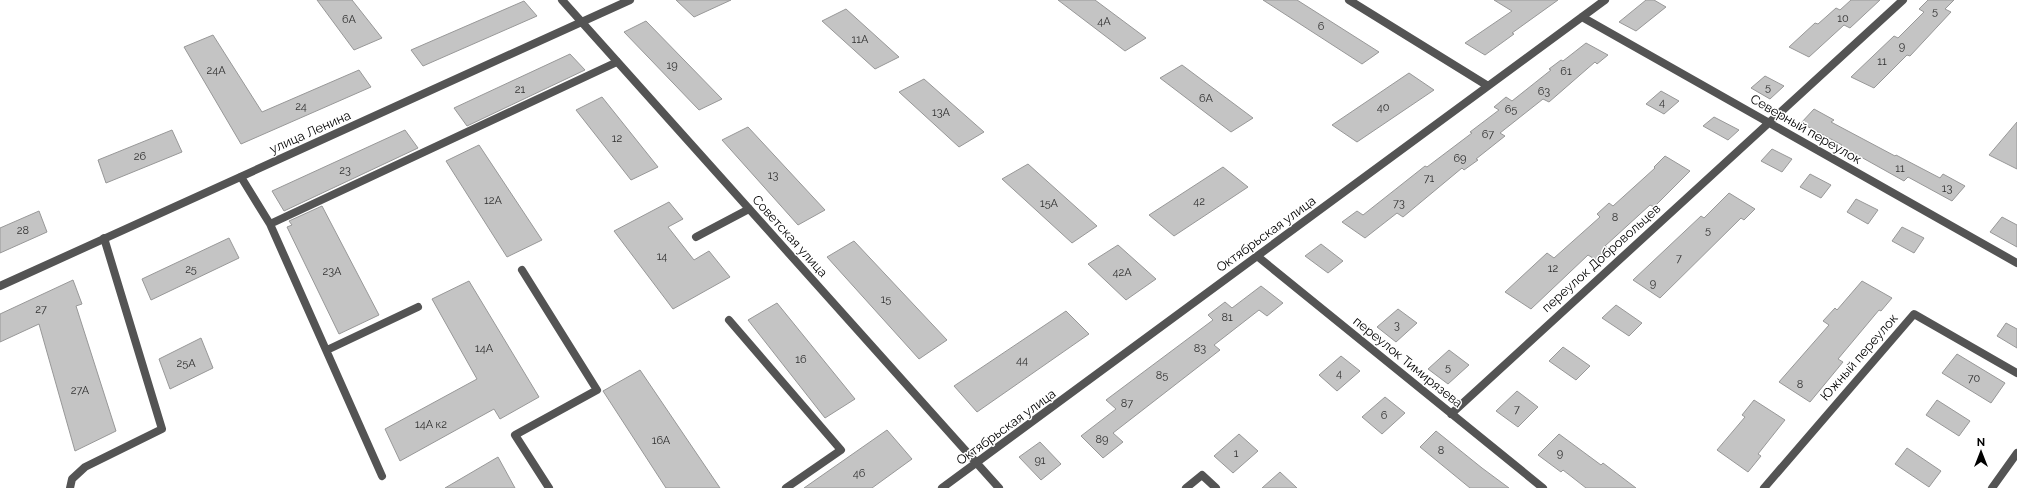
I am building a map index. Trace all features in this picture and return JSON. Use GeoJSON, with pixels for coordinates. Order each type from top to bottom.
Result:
{"type":"FeatureCollection","features":[{"type":"Feature","properties":{"kind":"street","name":"Советская улица"},"geometry":{"type":"LineString","coordinates":[[562,0],[999,488]]}},
{"type":"Feature","properties":{"kind":"street","name":"улица Ленина"},"geometry":{"type":"LineString","coordinates":[[0,286],[630,0]]}},
{"type":"Feature","properties":{"kind":"street"},"geometry":{"type":"LineString","coordinates":[[1349,0],[1488,86]]}},
{"type":"Feature","properties":{"kind":"street","name":"Октябрьская улица"},"geometry":{"type":"LineString","coordinates":[[942,488],[1604,0]]}},
{"type":"Feature","properties":{"kind":"street","name":"переулок Добровольцев"},"geometry":{"type":"LineString","coordinates":[[1451,414],[1903,0]]}},
{"type":"Feature","properties":{"kind":"street","name":"Северный переулок"},"geometry":{"type":"LineString","coordinates":[[1582,17],[2017,263]]}},
{"type":"Feature","properties":{"kind":"street"},"geometry":{"type":"LineString","coordinates":[[270,224],[618,62]]}},
{"type":"Feature","properties":{"kind":"street"},"geometry":{"type":"LineString","coordinates":[[240,177],[270,224],[382,476]]}},
{"type":"Feature","properties":{"kind":"street"},"geometry":{"type":"LineString","coordinates":[[696,237],[749,209]]}},
{"type":"Feature","properties":{"kind":"street"},"geometry":{"type":"LineString","coordinates":[[70,488],[72,479],[85,467],[162,429],[104,238]]}},
{"type":"Feature","properties":{"kind":"street","name":"переулок Тимирязева"},"geometry":{"type":"LineString","coordinates":[[1257,256],[1543,488]]}},
{"type":"Feature","properties":{"kind":"street"},"geometry":{"type":"LineString","coordinates":[[522,270],[597,390],[515,435],[549,488]]}},
{"type":"Feature","properties":{"kind":"street"},"geometry":{"type":"LineString","coordinates":[[327,350],[418,307]]}},
{"type":"Feature","properties":{"kind":"street","name":"Южный переулок"},"geometry":{"type":"LineString","coordinates":[[1764,488],[1763,487],[1914,314],[2017,373]]}},
{"type":"Feature","properties":{"kind":"street"},"geometry":{"type":"LineString","coordinates":[[729,320],[842,450],[786,488]]}},
{"type":"Feature","properties":{"kind":"street"},"geometry":{"type":"LineString","coordinates":[[1992,488],[2017,453]]}},
{"type":"Feature","properties":{"kind":"street"},"geometry":{"type":"LineString","coordinates":[[1186,488],[1202,475],[1216,488]]}},
{"type":"Feature","properties":{"kind":"building"},"geometry":{"type":"Polygon","coordinates":[[[317,0],[352,0],[382,38],[354,50],[317,0]]]}},
{"type":"Feature","properties":{"kind":"building"},"geometry":{"type":"Polygon","coordinates":[[[676,0],[731,0],[694,17],[676,0]]]}},
{"type":"Feature","properties":{"kind":"building"},"geometry":{"type":"Polygon","coordinates":[[[1058,0],[1095,0],[1146,38],[1125,51],[1058,0]]]}},
{"type":"Feature","properties":{"kind":"building"},"geometry":{"type":"Polygon","coordinates":[[[1263,0],[1297,0],[1379,52],[1362,64],[1263,0]]]}},
{"type":"Feature","properties":{"kind":"building"},"geometry":{"type":"Polygon","coordinates":[[[1494,0],[1558,0],[1512,33],[1514,34],[1485,55],[1465,43],[1512,11],[1494,0]]]}},
{"type":"Feature","properties":{"kind":"building"},"geometry":{"type":"Polygon","coordinates":[[[1646,0],[1654,0],[1666,7],[1636,31],[1619,22],[1646,0]]]}},
{"type":"Feature","properties":{"kind":"building"},"geometry":{"type":"Polygon","coordinates":[[[1851,0],[1880,0],[1850,28],[1844,25],[1809,57],[1789,47],[1815,23],[1818,24],[1836,8],[1840,10],[1851,0]]]}},
{"type":"Feature","properties":{"kind":"building"},"geometry":{"type":"Polygon","coordinates":[[[1928,0],[1954,0],[1945,9],[1951,12],[1910,56],[1907,55],[1874,88],[1851,77],[1894,36],[1898,38],[1924,12],[1919,9],[1928,0]]]}},
{"type":"Feature","properties":{"kind":"building"},"geometry":{"type":"Polygon","coordinates":[[[524,1],[537,16],[423,66],[411,50],[524,1]]]}},
{"type":"Feature","properties":{"kind":"building"},"geometry":{"type":"Polygon","coordinates":[[[846,9],[899,57],[875,69],[822,21],[846,9]]]}},
{"type":"Feature","properties":{"kind":"building"},"geometry":{"type":"Polygon","coordinates":[[[646,21],[722,99],[699,110],[624,32],[646,21]]]}},
{"type":"Feature","properties":{"kind":"building"},"geometry":{"type":"Polygon","coordinates":[[[213,35],[262,112],[359,70],[371,87],[241,144],[184,47],[213,35]]]}},
{"type":"Feature","properties":{"kind":"building"},"geometry":{"type":"Polygon","coordinates":[[[1586,43],[1608,55],[1597,64],[1595,62],[1549,102],[1543,99],[1500,133],[1505,136],[1476,159],[1478,160],[1464,170],[1462,168],[1403,217],[1397,213],[1365,238],[1342,222],[1357,211],[1363,215],[1425,166],[1427,167],[1472,133],[1470,132],[1499,110],[1494,107],[1506,97],[1512,101],[1551,70],[1549,69],[1561,60],[1563,61],[1586,43]]]}},
{"type":"Feature","properties":{"kind":"building"},"geometry":{"type":"Polygon","coordinates":[[[570,54],[585,70],[467,126],[454,108],[570,54]]]}},
{"type":"Feature","properties":{"kind":"building"},"geometry":{"type":"Polygon","coordinates":[[[1182,65],[1253,118],[1231,132],[1160,78],[1182,65]]]}},
{"type":"Feature","properties":{"kind":"building"},"geometry":{"type":"Polygon","coordinates":[[[1409,73],[1434,90],[1357,142],[1332,125],[1409,73]]]}},
{"type":"Feature","properties":{"kind":"building"},"geometry":{"type":"Polygon","coordinates":[[[1765,76],[1784,86],[1770,99],[1751,88],[1765,76]]]}},
{"type":"Feature","properties":{"kind":"building"},"geometry":{"type":"Polygon","coordinates":[[[924,79],[984,132],[959,147],[899,92],[924,79]]]}},
{"type":"Feature","properties":{"kind":"building"},"geometry":{"type":"Polygon","coordinates":[[[1661,91],[1679,101],[1664,114],[1646,104],[1661,91]]]}},
{"type":"Feature","properties":{"kind":"building"},"geometry":{"type":"Polygon","coordinates":[[[602,97],[658,167],[631,180],[576,110],[602,97]]]}},
{"type":"Feature","properties":{"kind":"building"},"geometry":{"type":"Polygon","coordinates":[[[1814,109],[1834,120],[1831,122],[1895,156],[1896,155],[1940,178],[1943,174],[1965,186],[1952,201],[1908,177],[1904,181],[1861,157],[1860,159],[1839,148],[1842,145],[1801,123],[1814,109]]]}},
{"type":"Feature","properties":{"kind":"building"},"geometry":{"type":"Polygon","coordinates":[[[1714,117],[1739,130],[1728,140],[1703,126],[1714,117]]]}},
{"type":"Feature","properties":{"kind":"building"},"geometry":{"type":"Polygon","coordinates":[[[2017,122],[2017,169],[1989,155],[2017,122]]]}},
{"type":"Feature","properties":{"kind":"building"},"geometry":{"type":"Polygon","coordinates":[[[748,127],[825,210],[798,225],[722,140],[748,127]]]}},
{"type":"Feature","properties":{"kind":"building"},"geometry":{"type":"Polygon","coordinates":[[[172,130],[182,152],[106,183],[98,160],[172,130]]]}},
{"type":"Feature","properties":{"kind":"building"},"geometry":{"type":"Polygon","coordinates":[[[405,130],[418,148],[284,211],[272,191],[405,130]]]}},
{"type":"Feature","properties":{"kind":"building"},"geometry":{"type":"Polygon","coordinates":[[[479,145],[542,240],[507,257],[446,161],[479,145]]]}},
{"type":"Feature","properties":{"kind":"building"},"geometry":{"type":"Polygon","coordinates":[[[1772,149],[1792,159],[1782,172],[1761,161],[1772,149]]]}},
{"type":"Feature","properties":{"kind":"building"},"geometry":{"type":"Polygon","coordinates":[[[1665,156],[1690,171],[1654,207],[1650,205],[1605,246],[1608,248],[1596,260],[1588,255],[1531,309],[1505,292],[1547,253],[1554,258],[1600,217],[1597,214],[1609,203],[1613,206],[1655,168],[1654,167],[1665,156]]]}},
{"type":"Feature","properties":{"kind":"building"},"geometry":{"type":"Polygon","coordinates":[[[1028,164],[1097,226],[1072,243],[1002,179],[1028,164]]]}},
{"type":"Feature","properties":{"kind":"building"},"geometry":{"type":"Polygon","coordinates":[[[1223,167],[1248,187],[1174,236],[1149,215],[1223,167]]]}},
{"type":"Feature","properties":{"kind":"building"},"geometry":{"type":"Polygon","coordinates":[[[1810,174],[1831,185],[1821,198],[1800,187],[1810,174]]]}},
{"type":"Feature","properties":{"kind":"building"},"geometry":{"type":"Polygon","coordinates":[[[1729,193],[1755,209],[1744,220],[1741,218],[1660,298],[1633,280],[1701,216],[1704,218],[1729,193]]]}},
{"type":"Feature","properties":{"kind":"building"},"geometry":{"type":"Polygon","coordinates":[[[1856,199],[1878,210],[1868,224],[1847,212],[1856,199]]]}},
{"type":"Feature","properties":{"kind":"building"},"geometry":{"type":"Polygon","coordinates":[[[669,202],[683,219],[668,227],[694,260],[709,251],[730,277],[673,309],[614,231],[669,202]]]}},
{"type":"Feature","properties":{"kind":"building"},"geometry":{"type":"Polygon","coordinates":[[[322,206],[379,315],[339,334],[287,227],[292,225],[289,221],[322,206]]]}},
{"type":"Feature","properties":{"kind":"building"},"geometry":{"type":"Polygon","coordinates":[[[39,211],[47,232],[0,253],[0,228],[39,211]]]}},
{"type":"Feature","properties":{"kind":"building"},"geometry":{"type":"Polygon","coordinates":[[[2002,217],[2017,225],[2017,247],[1990,232],[2002,217]]]}},
{"type":"Feature","properties":{"kind":"building"},"geometry":{"type":"Polygon","coordinates":[[[1902,227],[1924,238],[1914,253],[1892,241],[1902,227]]]}},
{"type":"Feature","properties":{"kind":"building"},"geometry":{"type":"Polygon","coordinates":[[[229,238],[239,258],[151,300],[142,279],[229,238]]]}},
{"type":"Feature","properties":{"kind":"building"},"geometry":{"type":"Polygon","coordinates":[[[854,241],[947,340],[919,359],[827,257],[854,241]]]}},
{"type":"Feature","properties":{"kind":"building"},"geometry":{"type":"Polygon","coordinates":[[[1321,244],[1343,261],[1328,273],[1305,256],[1321,244]]]}},
{"type":"Feature","properties":{"kind":"building"},"geometry":{"type":"Polygon","coordinates":[[[1118,245],[1156,279],[1126,300],[1088,264],[1118,245]]]}},
{"type":"Feature","properties":{"kind":"building"},"geometry":{"type":"Polygon","coordinates":[[[73,280],[82,304],[76,306],[116,431],[75,451],[39,324],[0,342],[0,314],[73,280]]]}},
{"type":"Feature","properties":{"kind":"building"},"geometry":{"type":"Polygon","coordinates":[[[469,281],[539,397],[500,419],[494,409],[400,461],[385,429],[477,379],[432,299],[469,281]]]}},
{"type":"Feature","properties":{"kind":"building"},"geometry":{"type":"Polygon","coordinates":[[[1862,281],[1892,298],[1881,311],[1879,310],[1838,359],[1843,362],[1810,402],[1779,382],[1829,325],[1823,321],[1835,308],[1837,310],[1862,281]]]}},
{"type":"Feature","properties":{"kind":"building"},"geometry":{"type":"Polygon","coordinates":[[[1261,286],[1283,303],[1267,316],[1259,310],[1214,345],[1220,350],[1113,433],[1123,442],[1103,458],[1081,436],[1116,409],[1106,400],[1213,320],[1208,315],[1225,302],[1232,308],[1261,286]]]}},
{"type":"Feature","properties":{"kind":"building"},"geometry":{"type":"Polygon","coordinates":[[[777,303],[855,399],[825,418],[748,320],[777,303]]]}},
{"type":"Feature","properties":{"kind":"building"},"geometry":{"type":"Polygon","coordinates":[[[1616,305],[1642,323],[1629,336],[1602,318],[1616,305]]]}},
{"type":"Feature","properties":{"kind":"building"},"geometry":{"type":"Polygon","coordinates":[[[1398,309],[1417,323],[1396,342],[1377,327],[1398,309]]]}},
{"type":"Feature","properties":{"kind":"building"},"geometry":{"type":"Polygon","coordinates":[[[1066,311],[1089,334],[977,412],[954,386],[1066,311]]]}},
{"type":"Feature","properties":{"kind":"building"},"geometry":{"type":"Polygon","coordinates":[[[2006,323],[2017,329],[2017,348],[1997,336],[2006,323]]]}},
{"type":"Feature","properties":{"kind":"building"},"geometry":{"type":"Polygon","coordinates":[[[201,338],[213,368],[170,389],[159,359],[201,338]]]}},
{"type":"Feature","properties":{"kind":"building"},"geometry":{"type":"Polygon","coordinates":[[[1563,347],[1590,366],[1576,380],[1549,361],[1563,347]]]}},
{"type":"Feature","properties":{"kind":"building"},"geometry":{"type":"Polygon","coordinates":[[[1449,350],[1469,365],[1448,384],[1428,369],[1449,350]]]}},
{"type":"Feature","properties":{"kind":"building"},"geometry":{"type":"Polygon","coordinates":[[[1957,354],[2005,383],[1991,403],[1942,373],[1957,354]]]}},
{"type":"Feature","properties":{"kind":"building"},"geometry":{"type":"Polygon","coordinates":[[[1341,356],[1360,371],[1337,391],[1319,375],[1341,356]]]}},
{"type":"Feature","properties":{"kind":"building"},"geometry":{"type":"Polygon","coordinates":[[[640,370],[720,488],[666,488],[603,391],[640,370]]]}},
{"type":"Feature","properties":{"kind":"building"},"geometry":{"type":"Polygon","coordinates":[[[1517,391],[1538,407],[1518,427],[1496,411],[1517,391]]]}},
{"type":"Feature","properties":{"kind":"building"},"geometry":{"type":"Polygon","coordinates":[[[1385,397],[1405,413],[1382,434],[1362,417],[1385,397]]]}},
{"type":"Feature","properties":{"kind":"building"},"geometry":{"type":"Polygon","coordinates":[[[1754,400],[1785,420],[1758,454],[1761,456],[1748,472],[1717,450],[1745,417],[1742,415],[1754,400]]]}},
{"type":"Feature","properties":{"kind":"building"},"geometry":{"type":"Polygon","coordinates":[[[1937,400],[1970,421],[1959,436],[1926,415],[1937,400]]]}},
{"type":"Feature","properties":{"kind":"building"},"geometry":{"type":"Polygon","coordinates":[[[887,430],[912,459],[872,488],[804,488],[887,430]]]}},
{"type":"Feature","properties":{"kind":"building"},"geometry":{"type":"Polygon","coordinates":[[[1436,431],[1509,488],[1470,488],[1420,447],[1436,431]]]}},
{"type":"Feature","properties":{"kind":"building"},"geometry":{"type":"Polygon","coordinates":[[[1239,434],[1258,451],[1233,473],[1214,456],[1239,434]]]}},
{"type":"Feature","properties":{"kind":"building"},"geometry":{"type":"Polygon","coordinates":[[[1559,434],[1601,465],[1603,463],[1636,488],[1586,488],[1563,470],[1561,472],[1538,455],[1559,434]]]}},
{"type":"Feature","properties":{"kind":"building"},"geometry":{"type":"Polygon","coordinates":[[[1040,442],[1061,464],[1041,480],[1019,457],[1040,442]]]}},
{"type":"Feature","properties":{"kind":"building"},"geometry":{"type":"Polygon","coordinates":[[[1907,448],[1941,471],[1929,487],[1895,464],[1907,448]]]}},
{"type":"Feature","properties":{"kind":"building"},"geometry":{"type":"Polygon","coordinates":[[[498,457],[515,488],[445,488],[498,457]]]}},
{"type":"Feature","properties":{"kind":"building"},"geometry":{"type":"Polygon","coordinates":[[[1280,472],[1297,488],[1262,488],[1280,472]]]}}]}
